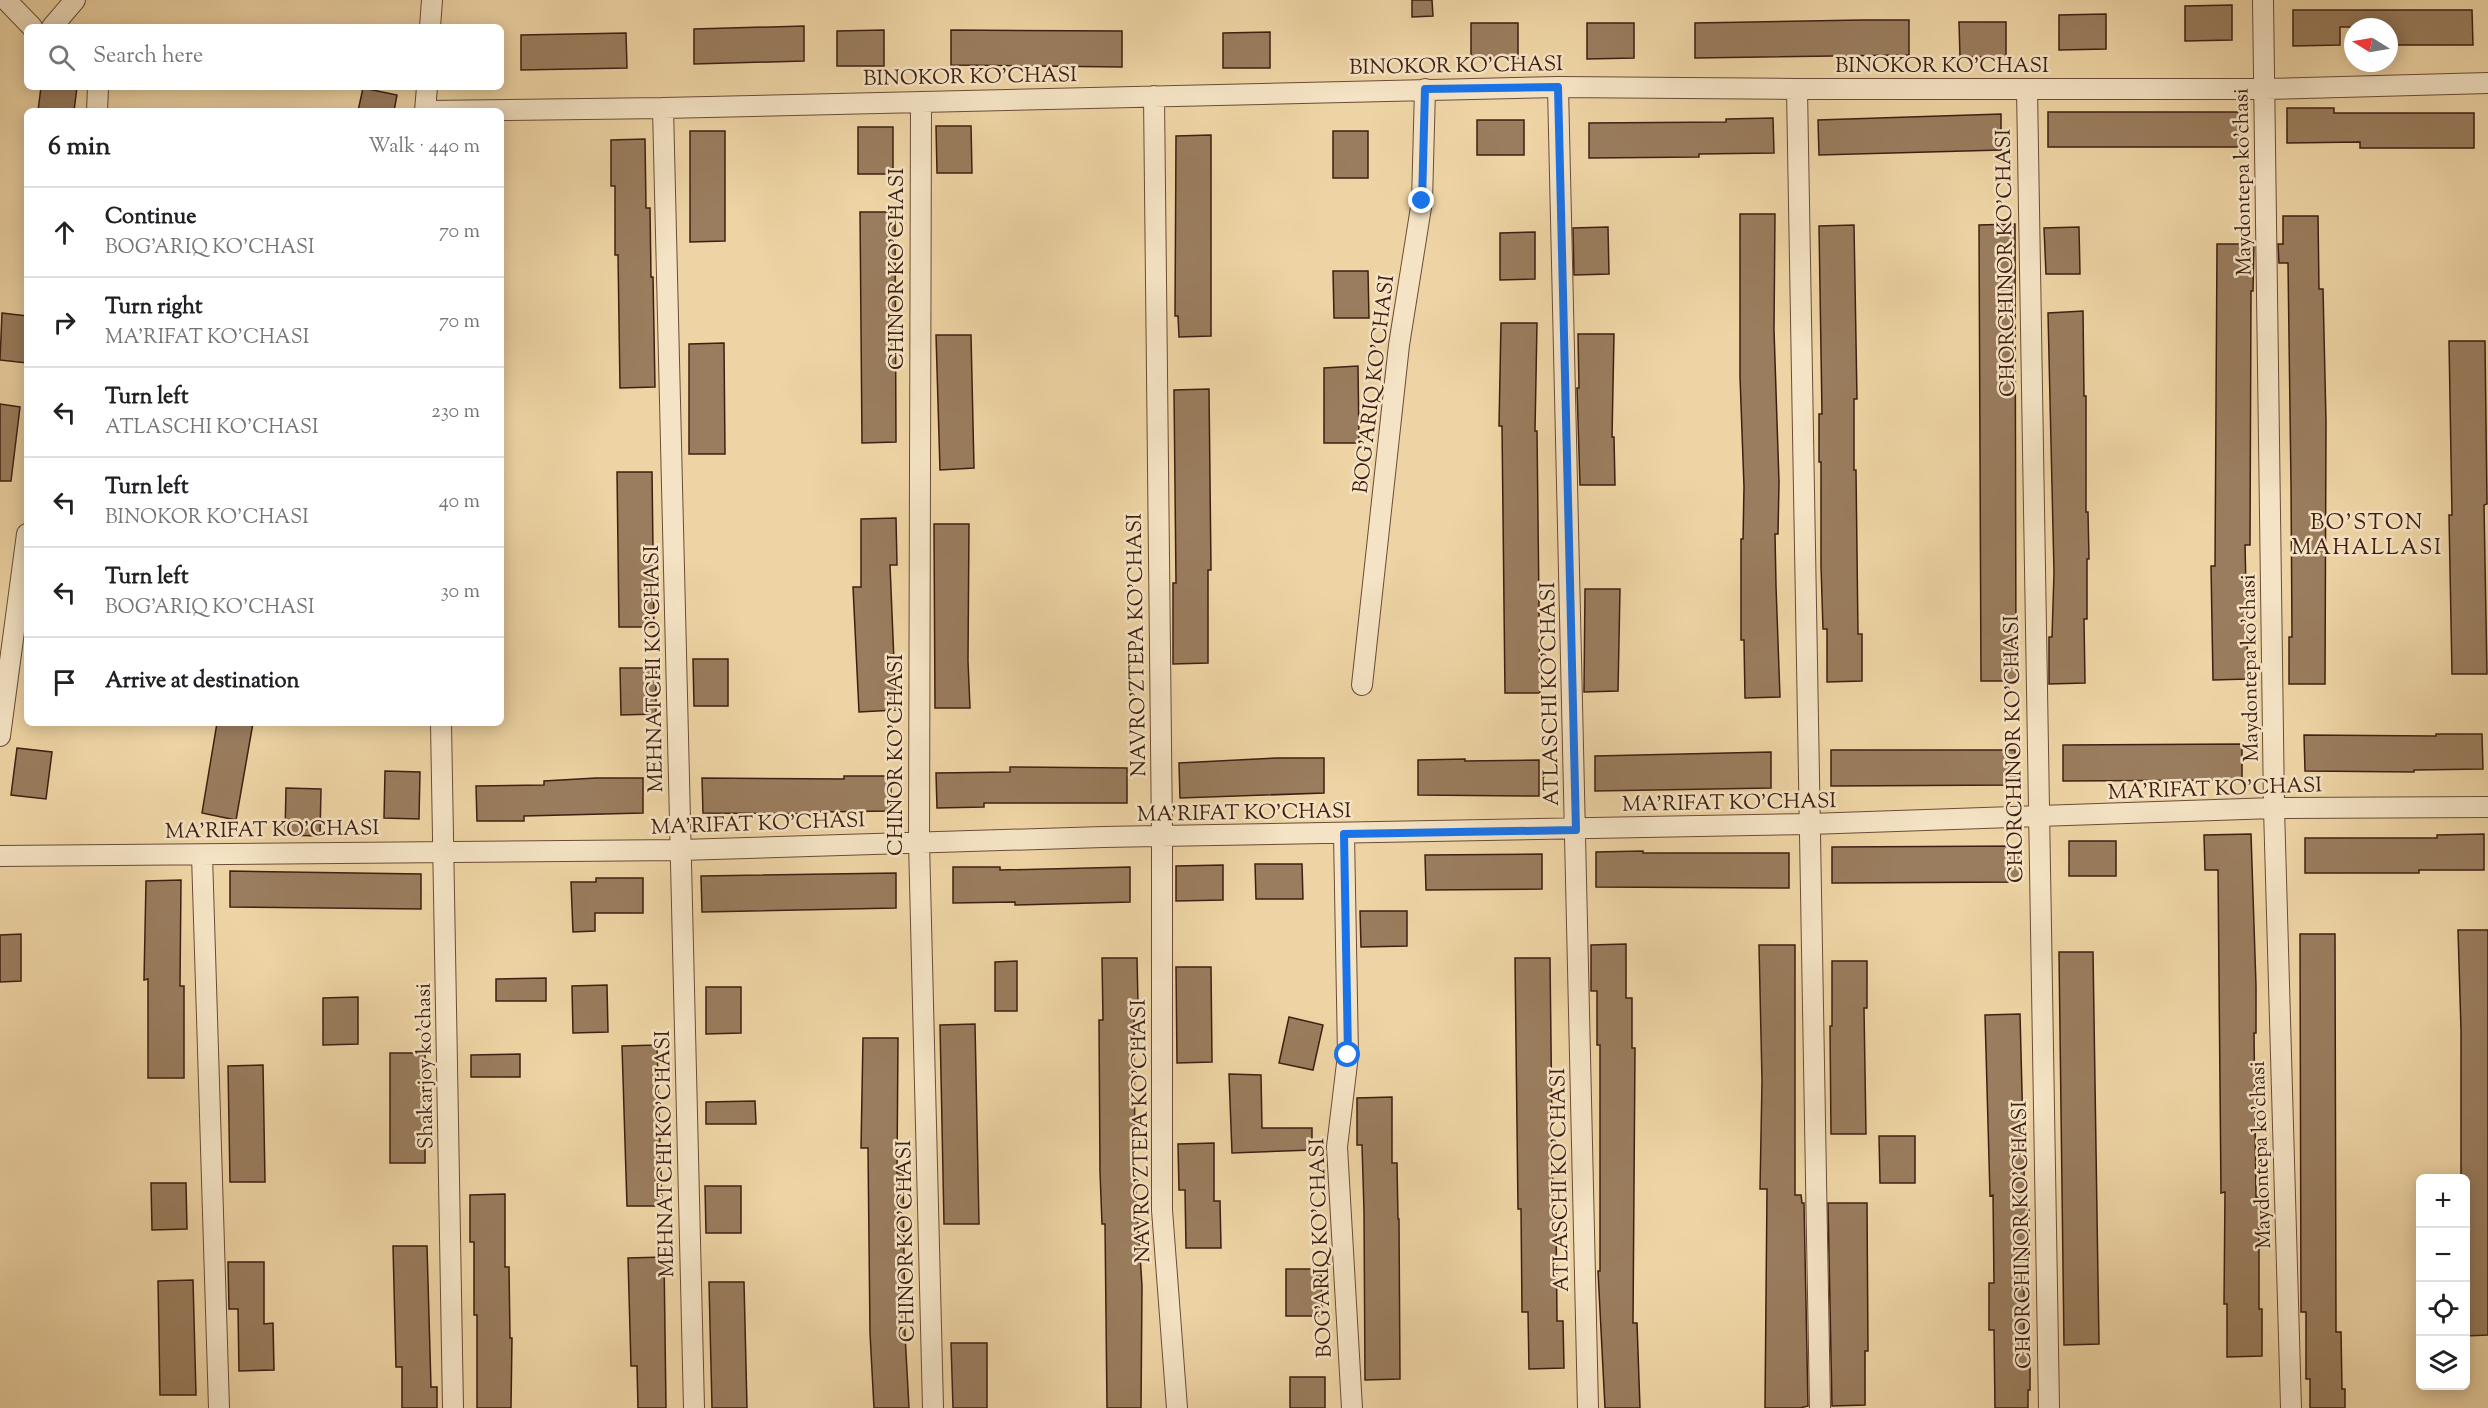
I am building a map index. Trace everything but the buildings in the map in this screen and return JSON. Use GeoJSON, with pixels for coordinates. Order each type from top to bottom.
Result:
{"type":"FeatureCollection","features":[{"type":"Feature","properties":{"kind":"street"},"geometry":{"type":"LineString","coordinates":[[6,0],[29,24]]}},
{"type":"Feature","properties":{"kind":"street"},"geometry":{"type":"LineString","coordinates":[[55,24],[75,0]]}},
{"type":"Feature","properties":{"kind":"street"},"geometry":{"type":"LineString","coordinates":[[430,24],[432,0]]}},
{"type":"Feature","properties":{"kind":"street","name":"Maydontepa ko'chasi"},"geometry":{"type":"LineString","coordinates":[[2263,0],[2274,808],[2291,1408]]}},
{"type":"Feature","properties":{"kind":"street","name":"BINOKOR KO'CHASI"},"geometry":{"type":"LineString","coordinates":[[504,110],[1558,87],[2265,89],[2488,82]]}},
{"type":"Feature","properties":{"kind":"street","name":"ATLASCHI KO'CHASI"},"geometry":{"type":"LineString","coordinates":[[1558,87],[1588,1408]]}},
{"type":"Feature","properties":{"kind":"street","name":"BOG'ARIQ KO'CHASI"},"geometry":{"type":"LineString","coordinates":[[1362,685],[1399,345],[1422,201],[1425,89]]}},
{"type":"Feature","properties":{"kind":"street"},"geometry":{"type":"LineString","coordinates":[[1797,89],[1820,1408]]}},
{"type":"Feature","properties":{"kind":"street","name":"CHORCHINOR KO'CHASI"},"geometry":{"type":"LineString","coordinates":[[2027,89],[2049,1408]]}},
{"type":"Feature","properties":{"kind":"street"},"geometry":{"type":"LineString","coordinates":[[97,108],[98,90]]}},
{"type":"Feature","properties":{"kind":"street"},"geometry":{"type":"LineString","coordinates":[[425,108],[427,90]]}},
{"type":"Feature","properties":{"kind":"street","name":"NAVRO'ZTEPA KO'CHASI"},"geometry":{"type":"LineString","coordinates":[[1154,96],[1162,836],[1162,1210],[1177,1408]]}},
{"type":"Feature","properties":{"kind":"street","name":"CHINOR KO'CHASI"},"geometry":{"type":"LineString","coordinates":[[921,102],[919,842],[933,1408]]}},
{"type":"Feature","properties":{"kind":"street","name":"MEHNATCHI KO'CHASI"},"geometry":{"type":"LineString","coordinates":[[663,108],[694,1408]]}},
{"type":"Feature","properties":{"kind":"street"},"geometry":{"type":"LineString","coordinates":[[0,736],[24,556]]}},
{"type":"Feature","properties":{"kind":"street","name":"Shakarjoy ko'chasi"},"geometry":{"type":"LineString","coordinates":[[441,726],[453,1408]]}},
{"type":"Feature","properties":{"kind":"street","name":"MA'RIFAT KO'CHASI"},"geometry":{"type":"LineString","coordinates":[[0,856],[681,850],[1162,836],[1576,830],[2038,818],[2274,808],[2488,807]]}},
{"type":"Feature","properties":{"kind":"street","name":"BOG'ARIQ KO'CHASI"},"geometry":{"type":"LineString","coordinates":[[1344,834],[1348,1055],[1337,1147],[1352,1408]]}},
{"type":"Feature","properties":{"kind":"street"},"geometry":{"type":"LineString","coordinates":[[202,855],[219,1408]]}},
{"type":"Feature","properties":{"kind":"district","name":"BO'STON MAHALLASI"},"geometry":{"type":"Point","coordinates":[2367,534]}},
{"type":"Feature","properties":{"kind":"route"},"geometry":{"type":"LineString","coordinates":[[1348,1055],[1348,946],[1344,834],[1576,830],[1558,87],[1425,89],[1422,201]]}}]}
